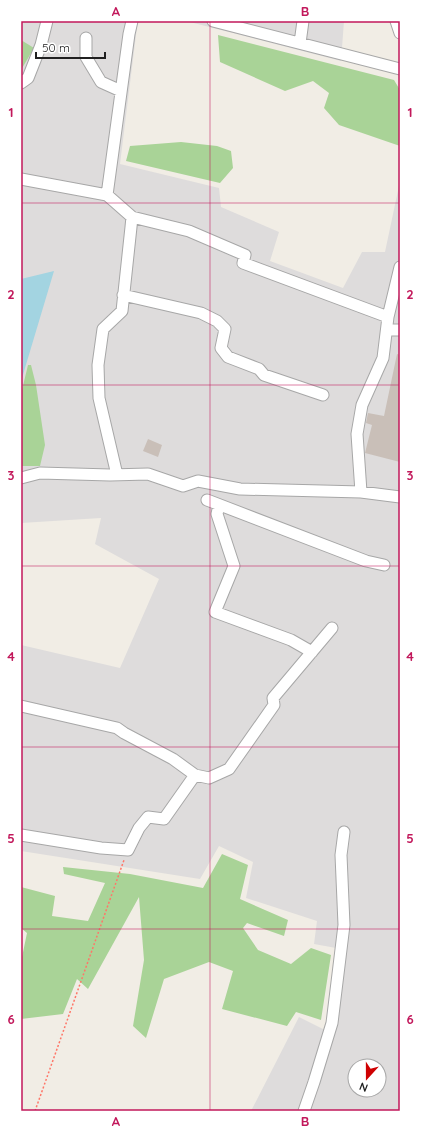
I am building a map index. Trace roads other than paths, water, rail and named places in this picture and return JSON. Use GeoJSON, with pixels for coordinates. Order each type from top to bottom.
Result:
{"type":"FeatureCollection","features":[{"type":"Feature","properties":{"kind":"street"},"geometry":{"type":"LineString","coordinates":[[21,83],[28,78],[41,46],[47,21]]}},
{"type":"Feature","properties":{"kind":"street"},"geometry":{"type":"LineString","coordinates":[[107,195],[132,21]]}},
{"type":"Feature","properties":{"kind":"street"},"geometry":{"type":"LineString","coordinates":[[213,21],[249,25],[300,44],[400,69]]}},
{"type":"Feature","properties":{"kind":"street"},"geometry":{"type":"LineString","coordinates":[[300,44],[304,21]]}},
{"type":"Feature","properties":{"kind":"street"},"geometry":{"type":"LineString","coordinates":[[396,21],[400,33]]}},
{"type":"Feature","properties":{"kind":"street"},"geometry":{"type":"LineString","coordinates":[[86,38],[86,57],[101,82],[121,91]]}},
{"type":"Feature","properties":{"kind":"street"},"geometry":{"type":"LineString","coordinates":[[21,179],[107,195],[132,216],[189,231],[245,255],[243,263],[388,317],[396,329],[362,405],[357,434],[361,492]]}},
{"type":"Feature","properties":{"kind":"street"},"geometry":{"type":"LineString","coordinates":[[117,475],[99,398],[98,365],[103,329],[122,311],[132,216]]}},
{"type":"Feature","properties":{"kind":"street"},"geometry":{"type":"LineString","coordinates":[[388,317],[400,267]]}},
{"type":"Feature","properties":{"kind":"street"},"geometry":{"type":"LineString","coordinates":[[123,295],[201,313],[217,321],[224,329],[221,348],[228,357],[259,369],[264,375],[323,395]]}},
{"type":"Feature","properties":{"kind":"street"},"geometry":{"type":"LineString","coordinates":[[21,478],[40,473],[117,475],[148,474],[183,486],[198,481],[240,489],[361,492],[400,497]]}},
{"type":"Feature","properties":{"kind":"street"},"geometry":{"type":"LineString","coordinates":[[207,500],[366,561],[384,565]]}},
{"type":"Feature","properties":{"kind":"street"},"geometry":{"type":"LineString","coordinates":[[219,505],[217,514],[234,566],[215,612],[291,640],[312,652]]}},
{"type":"Feature","properties":{"kind":"street"},"geometry":{"type":"LineString","coordinates":[[21,706],[118,728],[124,733],[174,759],[195,775],[209,778],[229,769],[274,705],[273,698],[332,628]]}},
{"type":"Feature","properties":{"kind":"street"},"geometry":{"type":"LineString","coordinates":[[21,835],[101,848],[128,850],[139,828],[148,817],[164,819],[195,775]]}},
{"type":"Feature","properties":{"kind":"street"},"geometry":{"type":"LineString","coordinates":[[304,1111],[332,1023],[344,925],[341,855],[344,832]]}},
{"type":"Feature","properties":{"kind":"water"},"geometry":{"type":"Polygon","coordinates":[[[54,271],[25,368],[21,382],[21,279],[54,271]]]}}]}
